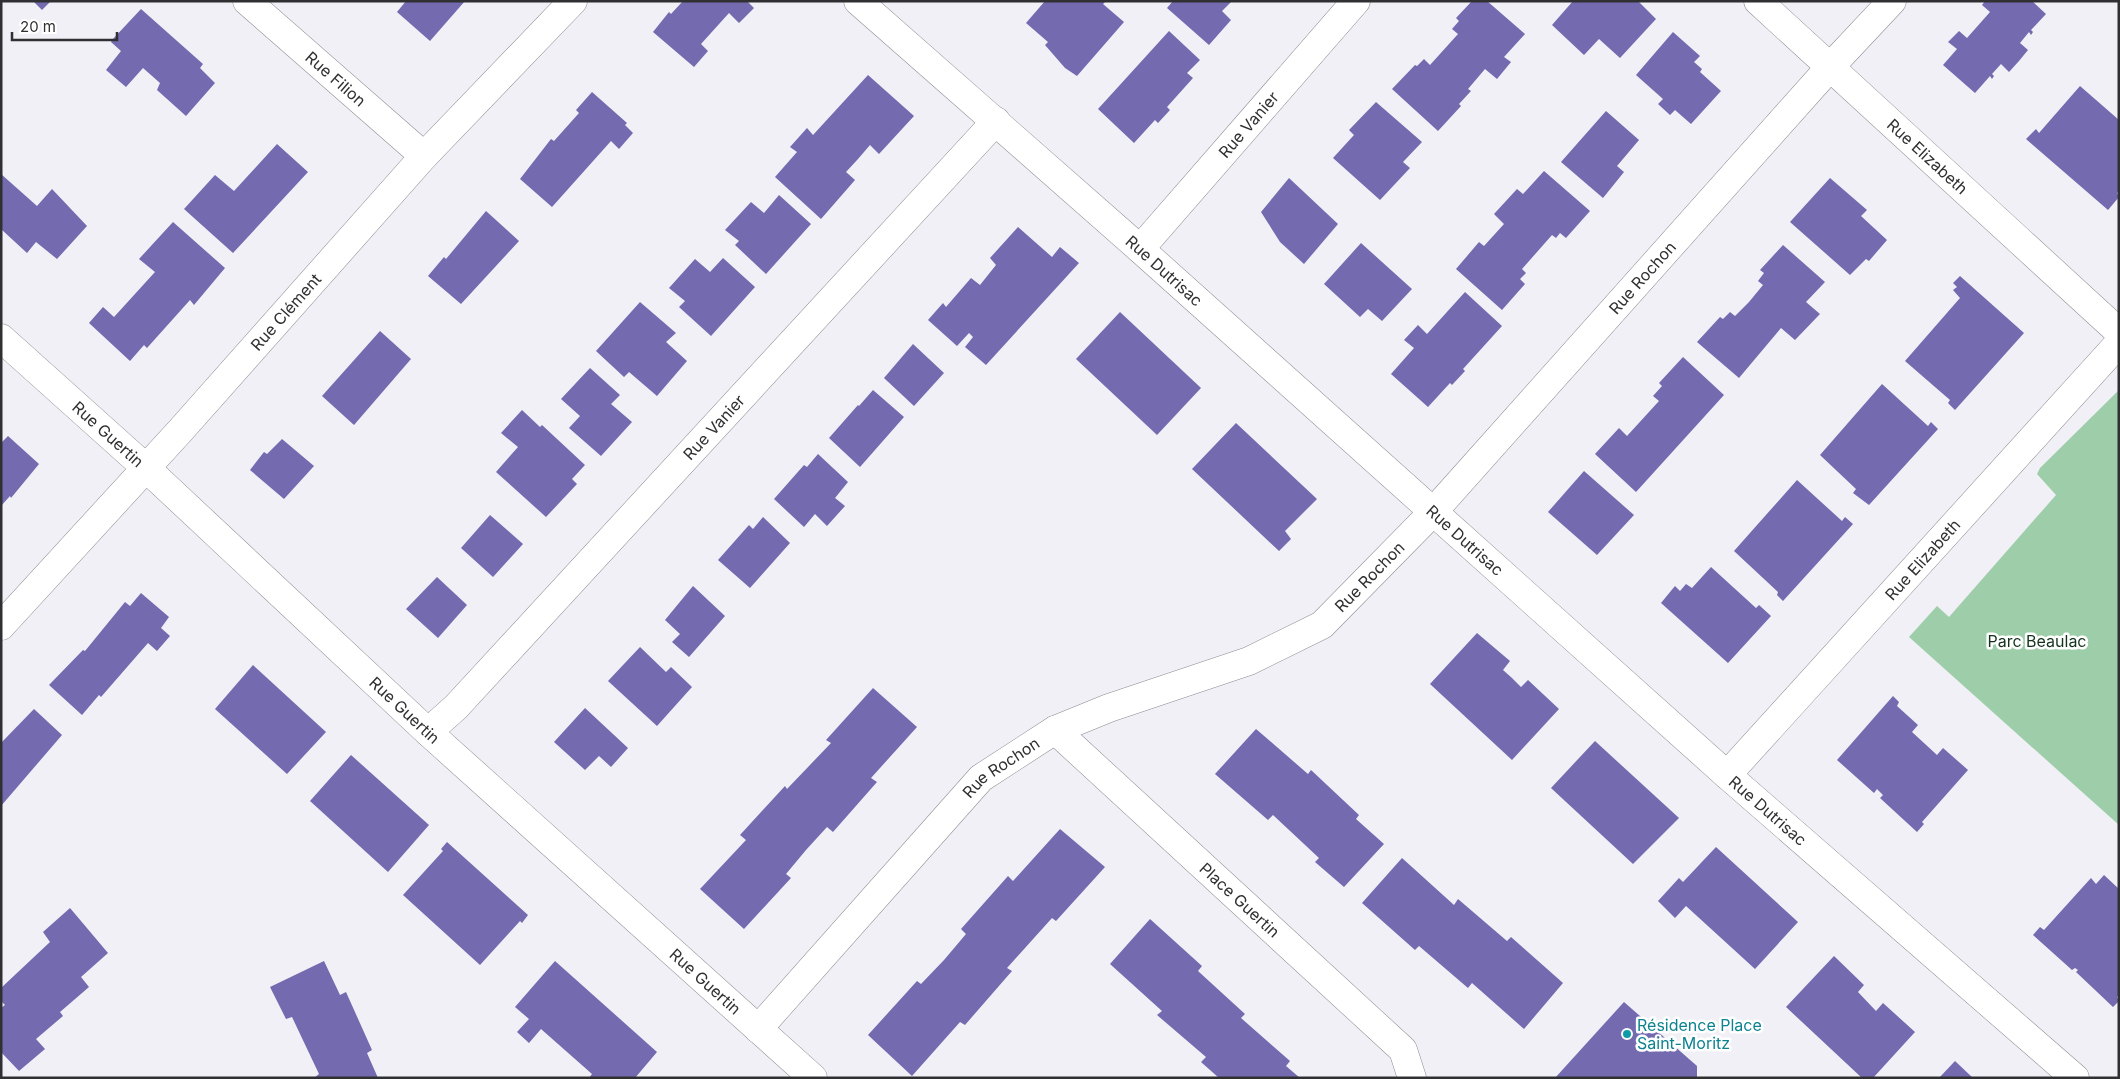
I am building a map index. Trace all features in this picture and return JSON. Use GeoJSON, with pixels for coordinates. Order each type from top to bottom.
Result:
{"type":"FeatureCollection","features":[{"type":"Feature","properties":{"kind":"street","name":"Rue Filion"},"geometry":{"type":"LineString","coordinates":[[247,1],[424,156]]}},
{"type":"Feature","properties":{"kind":"street","name":"Rue Clément"},"geometry":{"type":"LineString","coordinates":[[1,626],[146,468],[424,156],[573,1]]}},
{"type":"Feature","properties":{"kind":"street","name":"Rue Dutrisac"},"geometry":{"type":"LineString","coordinates":[[858,1],[1140,249],[1727,775],[2075,1078]]}},
{"type":"Feature","properties":{"kind":"street","name":"Rue Vanier"},"geometry":{"type":"LineString","coordinates":[[1140,249],[1356,1]]}},
{"type":"Feature","properties":{"kind":"street","name":"Rue Elizabeth"},"geometry":{"type":"LineString","coordinates":[[1758,1],[2119,332]]}},
{"type":"Feature","properties":{"kind":"street","name":"Rue Rochon"},"geometry":{"type":"LineString","coordinates":[[758,1029],[981,778],[1055,730],[1109,708],[1249,661],[1322,624],[1433,512],[1831,66],[1892,1]]}},
{"type":"Feature","properties":{"kind":"street","name":"Rue Vanier"},"geometry":{"type":"LineString","coordinates":[[428,732],[456,707],[996,121]]}},
{"type":"Feature","properties":{"kind":"street","name":"Rue Guertin"},"geometry":{"type":"LineString","coordinates":[[1,338],[146,468],[428,732],[813,1078]]}},
{"type":"Feature","properties":{"kind":"street","name":"Rue Elizabeth"},"geometry":{"type":"LineString","coordinates":[[1727,775],[2119,343]]}},
{"type":"Feature","properties":{"kind":"street","name":"Place Guertin"},"geometry":{"type":"LineString","coordinates":[[1055,730],[1403,1050],[1412,1078]]}},
{"type":"Feature","properties":{"kind":"green space","name":"Parc Beaulac"},"geometry":{"type":"Polygon","coordinates":[[[2119,390],[2119,825],[1909,637],[1937,606],[1949,617],[2056,495],[2037,474],[2040,468],[2119,390]]]}},
{"type":"Feature","properties":{"kind":"building"},"geometry":{"type":"Polygon","coordinates":[[[33,1],[51,1],[42,10],[33,1]]]}},
{"type":"Feature","properties":{"kind":"building"},"geometry":{"type":"Polygon","coordinates":[[[406,1],[465,1],[430,41],[397,12],[406,1]]]}},
{"type":"Feature","properties":{"kind":"building"},"geometry":{"type":"Polygon","coordinates":[[[683,1],[747,1],[754,8],[739,23],[729,13],[701,44],[708,51],[694,67],[653,32],[669,12],[671,14],[683,1]]]}},
{"type":"Feature","properties":{"kind":"building"},"geometry":{"type":"Polygon","coordinates":[[[1045,1],[1106,1],[1103,4],[1124,22],[1077,76],[1065,68],[1045,45],[1048,42],[1026,23],[1045,1]]]}},
{"type":"Feature","properties":{"kind":"building"},"geometry":{"type":"Polygon","coordinates":[[[1173,1],[1232,1],[1222,11],[1231,20],[1209,45],[1167,8],[1173,1]]]}},
{"type":"Feature","properties":{"kind":"building"},"geometry":{"type":"Polygon","coordinates":[[[1472,1],[1487,1],[1525,34],[1504,57],[1511,62],[1497,79],[1485,69],[1468,89],[1471,91],[1459,104],[1461,106],[1438,131],[1392,89],[1415,65],[1417,66],[1424,59],[1430,65],[1458,34],[1452,29],[1459,21],[1456,18],[1472,1]]]}},
{"type":"Feature","properties":{"kind":"building"},"geometry":{"type":"Polygon","coordinates":[[[1573,1],[1638,1],[1656,19],[1620,58],[1599,39],[1584,55],[1552,25],[1573,1]]]}},
{"type":"Feature","properties":{"kind":"building"},"geometry":{"type":"Polygon","coordinates":[[[1985,1],[2032,1],[2046,14],[2031,30],[2033,32],[2031,35],[2029,32],[2020,43],[2028,50],[2019,61],[2009,72],[2001,64],[1992,74],[1994,76],[1992,79],[1990,76],[1975,93],[1943,65],[1957,49],[1948,42],[1959,31],[1967,38],[1990,12],[1982,5],[1985,1]]]}},
{"type":"Feature","properties":{"kind":"building"},"geometry":{"type":"Polygon","coordinates":[[[141,9],[203,64],[200,68],[215,83],[186,116],[157,90],[160,83],[143,68],[126,87],[106,70],[121,51],[111,42],[112,40],[141,9]]]}},
{"type":"Feature","properties":{"kind":"building"},"geometry":{"type":"Polygon","coordinates":[[[1169,31],[1200,60],[1187,73],[1193,78],[1167,107],[1170,110],[1158,123],[1155,120],[1134,143],[1098,109],[1169,31]]]}},
{"type":"Feature","properties":{"kind":"building"},"geometry":{"type":"Polygon","coordinates":[[[1673,32],[1700,56],[1694,62],[1702,69],[1700,72],[1721,91],[1691,124],[1675,110],[1670,115],[1658,104],[1663,99],[1636,75],[1673,32]]]}},
{"type":"Feature","properties":{"kind":"building"},"geometry":{"type":"Polygon","coordinates":[[[868,75],[914,116],[879,154],[870,145],[846,172],[855,180],[821,219],[775,177],[797,152],[790,147],[807,128],[813,135],[868,75]]]}},
{"type":"Feature","properties":{"kind":"building"},"geometry":{"type":"Polygon","coordinates":[[[2080,86],[2119,120],[2119,191],[2117,193],[2119,197],[2108,210],[2026,139],[2036,129],[2039,133],[2080,86]]]}},
{"type":"Feature","properties":{"kind":"building"},"geometry":{"type":"Polygon","coordinates":[[[592,92],[627,123],[625,125],[633,133],[619,149],[611,141],[552,207],[520,179],[551,139],[554,141],[579,113],[576,110],[592,92]]]}},
{"type":"Feature","properties":{"kind":"building"},"geometry":{"type":"Polygon","coordinates":[[[1376,102],[1422,142],[1403,162],[1410,168],[1380,200],[1333,158],[1354,135],[1349,130],[1376,102]]]}},
{"type":"Feature","properties":{"kind":"building"},"geometry":{"type":"Polygon","coordinates":[[[1606,111],[1639,140],[1617,166],[1624,172],[1603,198],[1561,162],[1606,111]]]}},
{"type":"Feature","properties":{"kind":"building"},"geometry":{"type":"Polygon","coordinates":[[[277,144],[308,172],[233,253],[184,209],[215,175],[234,191],[277,144]]]}},
{"type":"Feature","properties":{"kind":"building"},"geometry":{"type":"Polygon","coordinates":[[[1544,171],[1590,211],[1566,238],[1560,233],[1556,238],[1552,235],[1522,269],[1526,273],[1520,279],[1525,284],[1502,310],[1456,269],[1479,242],[1484,246],[1504,224],[1494,214],[1517,189],[1523,194],[1544,171]]]}},
{"type":"Feature","properties":{"kind":"building"},"geometry":{"type":"Polygon","coordinates":[[[1,174],[37,206],[52,189],[87,226],[57,259],[36,242],[27,253],[1,229],[1,174]]]}},
{"type":"Feature","properties":{"kind":"building"},"geometry":{"type":"Polygon","coordinates":[[[1289,178],[1338,224],[1304,264],[1280,242],[1261,212],[1289,178]]]}},
{"type":"Feature","properties":{"kind":"building"},"geometry":{"type":"Polygon","coordinates":[[[1830,178],[1867,210],[1861,216],[1887,240],[1869,261],[1866,259],[1850,275],[1790,222],[1830,178]]]}},
{"type":"Feature","properties":{"kind":"building"},"geometry":{"type":"Polygon","coordinates":[[[779,195],[811,224],[766,274],[735,245],[739,241],[725,230],[751,202],[764,213],[779,195]]]}},
{"type":"Feature","properties":{"kind":"building"},"geometry":{"type":"Polygon","coordinates":[[[486,211],[519,241],[461,304],[428,276],[444,257],[446,259],[486,211]]]}},
{"type":"Feature","properties":{"kind":"building"},"geometry":{"type":"Polygon","coordinates":[[[173,222],[225,268],[194,305],[190,300],[147,348],[144,345],[130,361],[89,323],[103,307],[114,317],[155,272],[139,259],[173,222]]]}},
{"type":"Feature","properties":{"kind":"building"},"geometry":{"type":"Polygon","coordinates":[[[1018,227],[1052,257],[1060,247],[1079,263],[986,365],[965,347],[973,337],[969,333],[957,346],[928,320],[943,303],[946,307],[971,278],[980,285],[996,265],[990,258],[1018,227]]]}},
{"type":"Feature","properties":{"kind":"building"},"geometry":{"type":"Polygon","coordinates":[[[1361,243],[1412,289],[1382,321],[1368,309],[1360,317],[1324,284],[1361,243]]]}},
{"type":"Feature","properties":{"kind":"building"},"geometry":{"type":"Polygon","coordinates":[[[1783,245],[1825,282],[1806,302],[1820,314],[1795,340],[1781,328],[1739,378],[1697,342],[1720,317],[1723,319],[1730,312],[1735,316],[1749,302],[1763,285],[1758,281],[1764,273],[1760,270],[1783,245]]]}},
{"type":"Feature","properties":{"kind":"building"},"geometry":{"type":"Polygon","coordinates":[[[723,258],[755,287],[711,336],[679,307],[685,301],[669,288],[695,259],[710,272],[723,258]]]}},
{"type":"Feature","properties":{"kind":"building"},"geometry":{"type":"Polygon","coordinates":[[[1960,276],[2024,333],[1955,410],[1948,403],[1950,400],[1905,361],[1960,298],[1953,290],[1957,287],[1953,283],[1960,276]]]}},
{"type":"Feature","properties":{"kind":"building"},"geometry":{"type":"Polygon","coordinates":[[[1465,292],[1502,326],[1463,369],[1465,371],[1452,385],[1450,383],[1428,407],[1391,374],[1414,348],[1404,340],[1418,325],[1427,334],[1465,292]]]}},
{"type":"Feature","properties":{"kind":"building"},"geometry":{"type":"Polygon","coordinates":[[[640,302],[676,333],[666,342],[687,361],[657,396],[629,372],[624,377],[596,351],[640,302]]]}},
{"type":"Feature","properties":{"kind":"building"},"geometry":{"type":"Polygon","coordinates":[[[1120,312],[1201,388],[1157,435],[1076,359],[1120,312]]]}},
{"type":"Feature","properties":{"kind":"building"},"geometry":{"type":"Polygon","coordinates":[[[380,331],[411,359],[354,425],[322,396],[380,331]]]}},
{"type":"Feature","properties":{"kind":"building"},"geometry":{"type":"Polygon","coordinates":[[[913,344],[944,373],[914,406],[884,378],[913,344]]]}},
{"type":"Feature","properties":{"kind":"building"},"geometry":{"type":"Polygon","coordinates":[[[1683,357],[1724,395],[1636,492],[1595,454],[1619,428],[1627,436],[1659,401],[1653,396],[1662,386],[1659,383],[1683,357]]]}},
{"type":"Feature","properties":{"kind":"building"},"geometry":{"type":"Polygon","coordinates":[[[590,368],[620,395],[611,404],[632,422],[601,456],[569,428],[580,416],[561,399],[590,368]]]}},
{"type":"Feature","properties":{"kind":"building"},"geometry":{"type":"Polygon","coordinates":[[[1882,384],[1928,426],[1931,422],[1938,429],[1869,505],[1853,493],[1856,489],[1820,455],[1882,384]]]}},
{"type":"Feature","properties":{"kind":"building"},"geometry":{"type":"Polygon","coordinates":[[[873,390],[904,417],[860,467],[829,438],[873,390]]]}},
{"type":"Feature","properties":{"kind":"building"},"geometry":{"type":"Polygon","coordinates":[[[522,410],[540,427],[542,425],[585,465],[572,479],[577,484],[546,517],[496,472],[518,447],[501,433],[522,410]]]}},
{"type":"Feature","properties":{"kind":"building"},"geometry":{"type":"Polygon","coordinates":[[[1236,423],[1317,499],[1285,531],[1291,539],[1279,551],[1192,469],[1236,423]]]}},
{"type":"Feature","properties":{"kind":"building"},"geometry":{"type":"Polygon","coordinates":[[[8,436],[39,464],[11,498],[10,496],[1,506],[1,443],[8,436]]]}},
{"type":"Feature","properties":{"kind":"building"},"geometry":{"type":"Polygon","coordinates":[[[282,439],[314,466],[284,499],[250,470],[264,452],[267,454],[282,439]]]}},
{"type":"Feature","properties":{"kind":"building"},"geometry":{"type":"Polygon","coordinates":[[[818,454],[848,482],[835,498],[845,506],[827,526],[815,514],[804,527],[774,499],[804,465],[807,467],[818,454]]]}},
{"type":"Feature","properties":{"kind":"building"},"geometry":{"type":"Polygon","coordinates":[[[1584,471],[1634,515],[1597,555],[1548,512],[1584,471]]]}},
{"type":"Feature","properties":{"kind":"building"},"geometry":{"type":"Polygon","coordinates":[[[1797,480],[1842,521],[1845,517],[1853,524],[1783,601],[1777,595],[1778,592],[1734,551],[1797,480]]]}},
{"type":"Feature","properties":{"kind":"building"},"geometry":{"type":"Polygon","coordinates":[[[490,515],[523,544],[493,577],[461,548],[490,515]]]}},
{"type":"Feature","properties":{"kind":"building"},"geometry":{"type":"Polygon","coordinates":[[[763,517],[790,543],[750,588],[718,560],[749,525],[753,529],[763,517]]]}},
{"type":"Feature","properties":{"kind":"building"},"geometry":{"type":"Polygon","coordinates":[[[1711,567],[1756,608],[1759,605],[1771,616],[1728,663],[1661,603],[1675,586],[1680,591],[1686,584],[1692,588],[1711,567]]]}},
{"type":"Feature","properties":{"kind":"building"},"geometry":{"type":"Polygon","coordinates":[[[437,577],[467,605],[438,638],[406,609],[437,577]]]}},
{"type":"Feature","properties":{"kind":"building"},"geometry":{"type":"Polygon","coordinates":[[[693,586],[725,616],[689,657],[672,642],[680,634],[665,620],[693,586]]]}},
{"type":"Feature","properties":{"kind":"building"},"geometry":{"type":"Polygon","coordinates":[[[141,593],[169,617],[161,628],[170,636],[157,651],[148,643],[101,697],[99,695],[82,715],[49,685],[83,650],[85,651],[125,602],[130,606],[141,593]]]}},
{"type":"Feature","properties":{"kind":"building"},"geometry":{"type":"Polygon","coordinates":[[[1477,633],[1510,661],[1503,670],[1521,687],[1528,680],[1559,709],[1512,760],[1430,684],[1477,633]]]}},
{"type":"Feature","properties":{"kind":"building"},"geometry":{"type":"Polygon","coordinates":[[[640,647],[666,672],[671,667],[692,687],[657,726],[608,681],[640,647]]]}},
{"type":"Feature","properties":{"kind":"building"},"geometry":{"type":"Polygon","coordinates":[[[253,665],[326,732],[287,774],[215,709],[253,665]]]}},
{"type":"Feature","properties":{"kind":"building"},"geometry":{"type":"Polygon","coordinates":[[[873,688],[917,727],[871,778],[877,782],[833,832],[827,827],[806,850],[786,874],[791,878],[744,929],[700,889],[746,840],[740,835],[785,786],[787,789],[831,743],[826,740],[873,688]]]}},
{"type":"Feature","properties":{"kind":"building"},"geometry":{"type":"Polygon","coordinates":[[[1893,696],[1899,702],[1897,706],[1918,725],[1912,732],[1937,755],[1943,748],[1968,770],[1922,822],[1924,824],[1917,832],[1880,798],[1883,795],[1877,789],[1874,793],[1837,760],[1893,696]]]}},
{"type":"Feature","properties":{"kind":"building"},"geometry":{"type":"Polygon","coordinates":[[[585,708],[628,748],[611,767],[599,756],[585,770],[554,742],[585,708]]]}},
{"type":"Feature","properties":{"kind":"building"},"geometry":{"type":"Polygon","coordinates":[[[34,709],[62,735],[1,806],[1,743],[34,709]]]}},
{"type":"Feature","properties":{"kind":"building"},"geometry":{"type":"Polygon","coordinates":[[[1256,729],[1308,774],[1311,770],[1359,815],[1356,819],[1384,844],[1344,887],[1315,862],[1319,858],[1273,815],[1268,820],[1215,774],[1256,729]]]}},
{"type":"Feature","properties":{"kind":"building"},"geometry":{"type":"Polygon","coordinates":[[[1595,741],[1679,818],[1633,864],[1551,788],[1595,741]]]}},
{"type":"Feature","properties":{"kind":"building"},"geometry":{"type":"Polygon","coordinates":[[[351,755],[429,825],[388,872],[310,801],[351,755]]]}},
{"type":"Feature","properties":{"kind":"building"},"geometry":{"type":"Polygon","coordinates":[[[1060,829],[1105,867],[1056,921],[1052,918],[1007,968],[1012,971],[965,1025],[960,1022],[912,1076],[868,1035],[917,981],[921,984],[944,960],[966,934],[961,929],[1008,876],[1013,881],[1060,829]]]}},
{"type":"Feature","properties":{"kind":"building"},"geometry":{"type":"Polygon","coordinates":[[[447,842],[528,915],[522,923],[520,921],[480,965],[403,895],[443,851],[441,849],[447,842]]]}},
{"type":"Feature","properties":{"kind":"building"},"geometry":{"type":"Polygon","coordinates":[[[1716,847],[1798,922],[1755,969],[1686,906],[1675,918],[1658,901],[1679,878],[1683,882],[1716,847]]]}},
{"type":"Feature","properties":{"kind":"building"},"geometry":{"type":"Polygon","coordinates":[[[1402,858],[1454,905],[1458,899],[1507,941],[1511,937],[1563,983],[1524,1029],[1472,983],[1468,988],[1419,946],[1415,950],[1362,903],[1402,858]]]}},
{"type":"Feature","properties":{"kind":"building"},"geometry":{"type":"Polygon","coordinates":[[[2104,875],[2119,889],[2119,995],[2117,997],[2119,1001],[2113,1007],[2076,972],[2078,970],[2075,968],[2072,970],[2033,935],[2040,927],[2044,930],[2091,878],[2096,884],[2104,875]]]}},
{"type":"Feature","properties":{"kind":"building"},"geometry":{"type":"Polygon","coordinates":[[[70,908],[108,953],[81,977],[89,987],[60,1012],[63,1016],[36,1039],[45,1049],[19,1071],[1,1052],[1,1008],[5,1005],[1,1001],[1,988],[50,942],[43,932],[70,908]]]}},
{"type":"Feature","properties":{"kind":"building"},"geometry":{"type":"Polygon","coordinates":[[[1150,919],[1202,966],[1198,971],[1245,1014],[1241,1018],[1290,1061],[1286,1066],[1300,1078],[1219,1078],[1201,1062],[1206,1057],[1157,1015],[1162,1011],[1110,964],[1150,919]]]}},
{"type":"Feature","properties":{"kind":"building"},"geometry":{"type":"Polygon","coordinates":[[[1834,956],[1864,985],[1858,992],[1876,1011],[1883,1003],[1915,1032],[1873,1078],[1862,1078],[1786,1007],[1834,956]]]}},
{"type":"Feature","properties":{"kind":"building"},"geometry":{"type":"Polygon","coordinates":[[[324,961],[340,995],[346,992],[372,1050],[367,1053],[378,1078],[314,1078],[319,1074],[292,1017],[286,1019],[270,987],[324,961]]]}},
{"type":"Feature","properties":{"kind":"building"},"geometry":{"type":"Polygon","coordinates":[[[555,961],[657,1052],[635,1078],[589,1078],[592,1074],[541,1029],[529,1043],[517,1032],[529,1019],[515,1007],[555,961]]]}},
{"type":"Feature","properties":{"kind":"building","name":"Résidence Place Saint-Moritz"},"geometry":{"type":"Polygon","coordinates":[[[1624,1002],[1697,1066],[1697,1078],[1555,1078],[1624,1002]]]}},
{"type":"Feature","properties":{"kind":"building"},"geometry":{"type":"Polygon","coordinates":[[[1955,1061],[1973,1078],[1939,1078],[1955,1061]]]}},
{"type":"Feature","properties":{"kind":"place","name":"Résidence Place Saint-Moritz"},"geometry":{"type":"Point","coordinates":[1627,1034]}}]}
